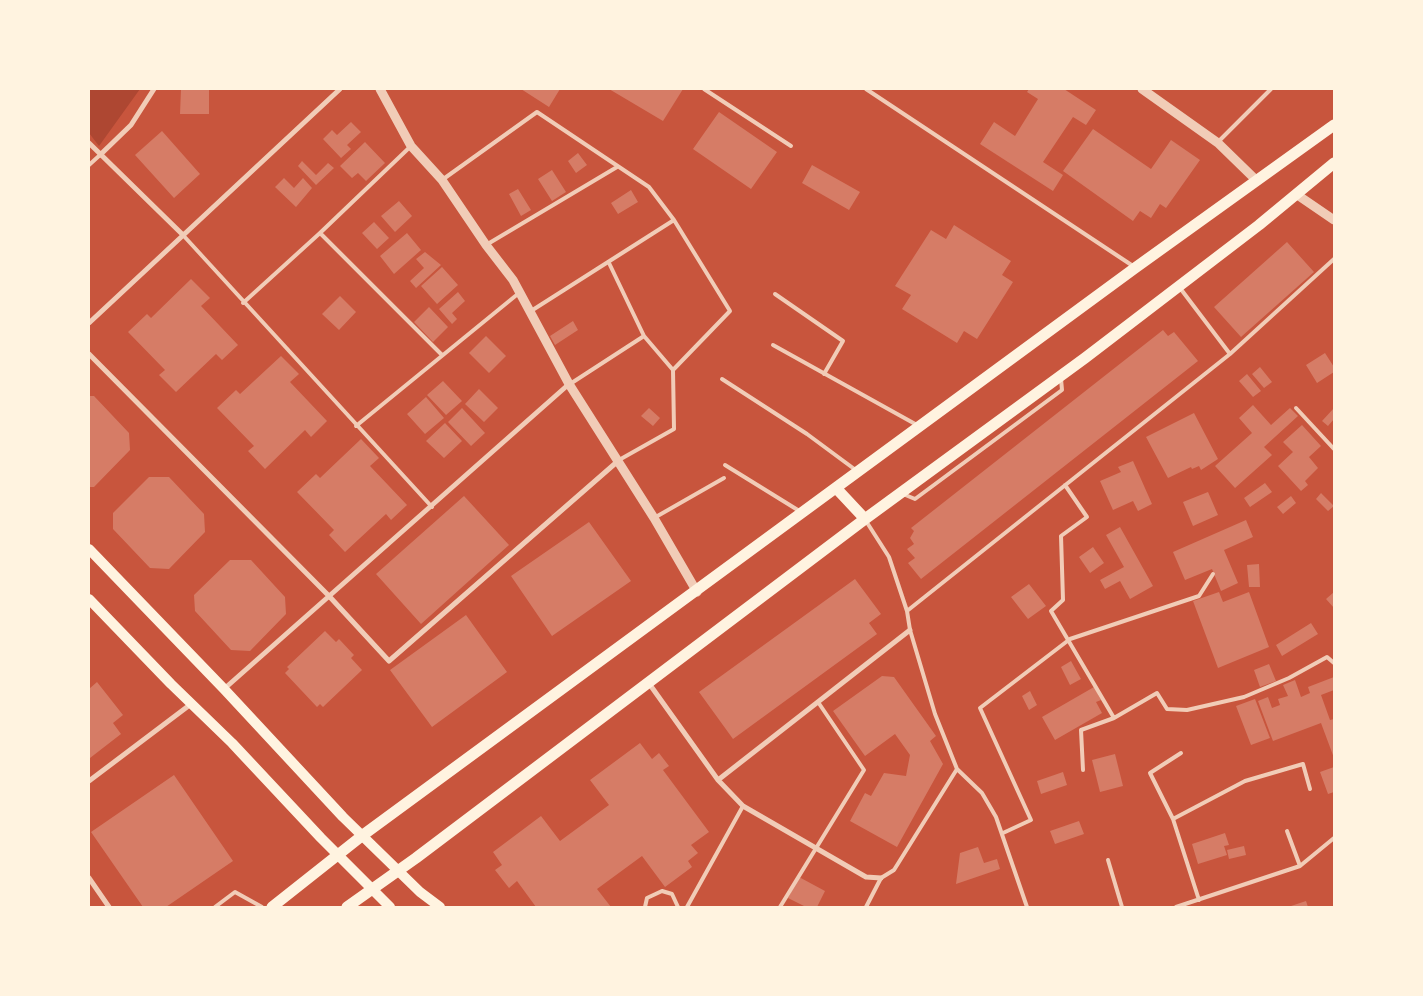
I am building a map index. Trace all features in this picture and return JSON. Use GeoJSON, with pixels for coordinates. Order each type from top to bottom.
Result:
{"type":"FeatureCollection","features":[{"type":"Feature","properties":{"kind":"main road"},"geometry":{"type":"LineString","coordinates":[[272,907],[363,836],[836,488],[922,427],[1135,268],[1334,125]]}},
{"type":"Feature","properties":{"kind":"main road"},"geometry":{"type":"LineString","coordinates":[[347,907],[399,870],[865,519],[1061,376],[1259,225],[1334,162]]}},
{"type":"Feature","properties":{"kind":"main road"},"geometry":{"type":"LineString","coordinates":[[836,488],[865,519]]}},
{"type":"Feature","properties":{"kind":"main road"},"geometry":{"type":"LineString","coordinates":[[89,549],[224,689],[343,817],[420,892],[440,907]]}},
{"type":"Feature","properties":{"kind":"main road"},"geometry":{"type":"LineString","coordinates":[[89,599],[191,704],[232,742],[338,855],[390,907]]}},
{"type":"Feature","properties":{"kind":"street"},"geometry":{"type":"LineString","coordinates":[[100,155],[131,124],[154,89]]}},
{"type":"Feature","properties":{"kind":"street"},"geometry":{"type":"LineString","coordinates":[[89,323],[182,234],[340,89]]}},
{"type":"Feature","properties":{"kind":"street"},"geometry":{"type":"LineString","coordinates":[[380,89],[411,146],[442,180],[486,245],[521,292],[569,384],[654,518],[697,592]]}},
{"type":"Feature","properties":{"kind":"street"},"geometry":{"type":"LineString","coordinates":[[1142,89],[1218,142],[1257,181]]}},
{"type":"Feature","properties":{"kind":"street"},"geometry":{"type":"LineString","coordinates":[[89,143],[182,234]]}},
{"type":"Feature","properties":{"kind":"street"},"geometry":{"type":"LineString","coordinates":[[1296,194],[1334,220]]}},
{"type":"Feature","properties":{"kind":"street"},"geometry":{"type":"LineString","coordinates":[[89,354],[329,596],[389,662],[618,461]]}},
{"type":"Feature","properties":{"kind":"street"},"geometry":{"type":"LineString","coordinates":[[224,689],[569,384]]}},
{"type":"Feature","properties":{"kind":"street"},"geometry":{"type":"LineString","coordinates":[[718,780],[910,630]]}},
{"type":"Feature","properties":{"kind":"street"},"geometry":{"type":"LineString","coordinates":[[648,682],[718,780],[743,806],[866,877],[881,878]]}},
{"type":"Feature","properties":{"kind":"street"},"geometry":{"type":"LineString","coordinates":[[89,781],[191,704]]}},
{"type":"Feature","properties":{"kind":"street"},"geometry":{"type":"LineString","coordinates":[[89,878],[109,907]]}},
{"type":"Feature","properties":{"kind":"lane"},"geometry":{"type":"LineString","coordinates":[[704,89],[791,146]]}},
{"type":"Feature","properties":{"kind":"lane"},"geometry":{"type":"LineString","coordinates":[[866,89],[1135,268]]}},
{"type":"Feature","properties":{"kind":"lane"},"geometry":{"type":"LineString","coordinates":[[1218,142],[1270,89]]}},
{"type":"Feature","properties":{"kind":"lane"},"geometry":{"type":"LineString","coordinates":[[442,180],[537,112],[649,187],[674,220],[730,311],[673,370]]}},
{"type":"Feature","properties":{"kind":"lane"},"geometry":{"type":"LineString","coordinates":[[243,303],[320,234],[411,146]]}},
{"type":"Feature","properties":{"kind":"lane"},"geometry":{"type":"LineString","coordinates":[[89,165],[100,155]]}},
{"type":"Feature","properties":{"kind":"lane"},"geometry":{"type":"LineString","coordinates":[[486,245],[617,167]]}},
{"type":"Feature","properties":{"kind":"lane"},"geometry":{"type":"LineString","coordinates":[[531,311],[674,220]]}},
{"type":"Feature","properties":{"kind":"lane"},"geometry":{"type":"LineString","coordinates":[[182,234],[243,303],[432,507]]}},
{"type":"Feature","properties":{"kind":"lane"},"geometry":{"type":"LineString","coordinates":[[320,234],[442,355]]}},
{"type":"Feature","properties":{"kind":"lane"},"geometry":{"type":"LineString","coordinates":[[907,611],[1230,354],[1334,259]]}},
{"type":"Feature","properties":{"kind":"lane"},"geometry":{"type":"LineString","coordinates":[[609,263],[644,336],[673,370],[674,429],[618,461]]}},
{"type":"Feature","properties":{"kind":"lane"},"geometry":{"type":"LineString","coordinates":[[1178,286],[1230,354]]}},
{"type":"Feature","properties":{"kind":"lane"},"geometry":{"type":"LineString","coordinates":[[356,426],[521,292]]}},
{"type":"Feature","properties":{"kind":"lane"},"geometry":{"type":"LineString","coordinates":[[774,294],[843,341],[824,374]]}},
{"type":"Feature","properties":{"kind":"lane"},"geometry":{"type":"LineString","coordinates":[[569,384],[644,336]]}},
{"type":"Feature","properties":{"kind":"lane"},"geometry":{"type":"LineString","coordinates":[[773,345],[922,427]]}},
{"type":"Feature","properties":{"kind":"lane"},"geometry":{"type":"LineString","coordinates":[[722,379],[806,434],[859,472]]}},
{"type":"Feature","properties":{"kind":"lane"},"geometry":{"type":"LineString","coordinates":[[1296,408],[1334,449]]}},
{"type":"Feature","properties":{"kind":"lane"},"geometry":{"type":"LineString","coordinates":[[725,464],[803,513]]}},
{"type":"Feature","properties":{"kind":"lane"},"geometry":{"type":"LineString","coordinates":[[654,518],[724,478]]}},
{"type":"Feature","properties":{"kind":"lane"},"geometry":{"type":"LineString","coordinates":[[1065,485],[1087,517],[1061,536],[1063,600],[1051,611],[1070,640],[1114,718]]}},
{"type":"Feature","properties":{"kind":"lane"},"geometry":{"type":"LineString","coordinates":[[865,519],[889,558],[907,611],[910,630],[935,714],[957,769],[982,793],[1003,834],[1027,907]]}},
{"type":"Feature","properties":{"kind":"lane"},"geometry":{"type":"LineString","coordinates":[[1003,834],[1031,820],[980,708],[1070,640],[1199,596],[1213,574]]}},
{"type":"Feature","properties":{"kind":"lane"},"geometry":{"type":"LineString","coordinates":[[1083,770],[1081,730],[1114,718],[1157,693],[1167,709],[1187,710],[1244,697],[1289,678],[1328,656],[1334,663]]}},
{"type":"Feature","properties":{"kind":"lane"},"geometry":{"type":"LineString","coordinates":[[780,907],[864,770],[818,702]]}},
{"type":"Feature","properties":{"kind":"lane"},"geometry":{"type":"LineString","coordinates":[[1181,753],[1150,773],[1173,819],[1199,900]]}},
{"type":"Feature","properties":{"kind":"lane"},"geometry":{"type":"LineString","coordinates":[[1173,819],[1245,781],[1303,764],[1310,789]]}},
{"type":"Feature","properties":{"kind":"lane"},"geometry":{"type":"LineString","coordinates":[[866,907],[881,878],[894,870],[957,769]]}},
{"type":"Feature","properties":{"kind":"lane"},"geometry":{"type":"LineString","coordinates":[[687,907],[743,806]]}},
{"type":"Feature","properties":{"kind":"lane"},"geometry":{"type":"LineString","coordinates":[[1287,831],[1300,866]]}},
{"type":"Feature","properties":{"kind":"lane"},"geometry":{"type":"LineString","coordinates":[[1176,907],[1300,866],[1334,838]]}},
{"type":"Feature","properties":{"kind":"lane"},"geometry":{"type":"LineString","coordinates":[[1108,860],[1122,907]]}},
{"type":"Feature","properties":{"kind":"lane"},"geometry":{"type":"LineString","coordinates":[[645,907],[647,898],[662,891],[672,894],[678,907]]}},
{"type":"Feature","properties":{"kind":"lane"},"geometry":{"type":"LineString","coordinates":[[215,907],[235,892],[262,907]]}},
{"type":"Feature","properties":{"kind":"shaded area"},"geometry":{"type":"Polygon","coordinates":[[[89,89],[140,89],[99,146],[89,133],[89,89]]]}},
{"type":"Feature","properties":{"kind":"building"},"geometry":{"type":"Polygon","coordinates":[[[181,89],[209,89],[209,114],[180,114],[181,89]]]}},
{"type":"Feature","properties":{"kind":"building"},"geometry":{"type":"Polygon","coordinates":[[[521,89],[560,89],[549,107],[521,89]]]}},
{"type":"Feature","properties":{"kind":"building"},"geometry":{"type":"Polygon","coordinates":[[[609,89],[683,89],[663,121],[609,89]]]}},
{"type":"Feature","properties":{"kind":"building"},"geometry":{"type":"Polygon","coordinates":[[[1029,89],[1064,89],[1096,110],[1086,125],[1073,117],[1043,162],[1063,175],[1053,191],[980,144],[994,122],[1015,136],[1038,99],[1027,92],[1029,89]]]}},
{"type":"Feature","properties":{"kind":"building"},"geometry":{"type":"Polygon","coordinates":[[[719,112],[777,152],[751,189],[693,149],[719,112]]]}},
{"type":"Feature","properties":{"kind":"building"},"geometry":{"type":"Polygon","coordinates":[[[351,122],[361,132],[347,145],[351,149],[341,158],[323,139],[332,130],[337,135],[351,122]]]}},
{"type":"Feature","properties":{"kind":"building"},"geometry":{"type":"Polygon","coordinates":[[[1093,129],[1151,169],[1171,140],[1200,160],[1166,208],[1160,204],[1151,218],[1140,211],[1133,221],[1063,171],[1093,129]]]}},
{"type":"Feature","properties":{"kind":"building"},"geometry":{"type":"Polygon","coordinates":[[[162,131],[200,174],[174,198],[135,155],[162,131]]]}},
{"type":"Feature","properties":{"kind":"building"},"geometry":{"type":"Polygon","coordinates":[[[365,142],[385,163],[366,181],[358,173],[352,178],[340,166],[365,142]]]}},
{"type":"Feature","properties":{"kind":"building"},"geometry":{"type":"Polygon","coordinates":[[[578,153],[587,165],[576,173],[568,161],[578,153]]]}},
{"type":"Feature","properties":{"kind":"building"},"geometry":{"type":"Polygon","coordinates":[[[302,161],[316,175],[328,163],[334,168],[316,185],[298,166],[302,161]]]}},
{"type":"Feature","properties":{"kind":"building"},"geometry":{"type":"Polygon","coordinates":[[[812,165],[860,192],[849,210],[802,183],[812,165]]]}},
{"type":"Feature","properties":{"kind":"building"},"geometry":{"type":"Polygon","coordinates":[[[552,170],[566,192],[552,201],[538,179],[552,170]]]}},
{"type":"Feature","properties":{"kind":"building"},"geometry":{"type":"Polygon","coordinates":[[[284,178],[294,188],[303,178],[312,188],[296,207],[275,187],[284,178]]]}},
{"type":"Feature","properties":{"kind":"building"},"geometry":{"type":"Polygon","coordinates":[[[518,189],[531,210],[521,216],[509,194],[518,189]]]}},
{"type":"Feature","properties":{"kind":"building"},"geometry":{"type":"Polygon","coordinates":[[[631,190],[638,202],[618,214],[611,203],[631,190]]]}},
{"type":"Feature","properties":{"kind":"building"},"geometry":{"type":"Polygon","coordinates":[[[399,201],[412,216],[395,232],[381,216],[399,201]]]}},
{"type":"Feature","properties":{"kind":"building"},"geometry":{"type":"Polygon","coordinates":[[[374,222],[389,238],[377,249],[362,233],[374,222]]]}},
{"type":"Feature","properties":{"kind":"building"},"geometry":{"type":"Polygon","coordinates":[[[954,225],[1011,261],[1002,275],[1013,282],[977,339],[964,331],[957,343],[902,309],[911,295],[895,286],[931,230],[946,239],[954,225]]]}},
{"type":"Feature","properties":{"kind":"building"},"geometry":{"type":"Polygon","coordinates":[[[407,233],[421,250],[394,274],[380,256],[407,233]]]}},
{"type":"Feature","properties":{"kind":"building"},"geometry":{"type":"Polygon","coordinates":[[[1287,242],[1314,272],[1241,337],[1214,307],[1287,242]]]}},
{"type":"Feature","properties":{"kind":"building"},"geometry":{"type":"Polygon","coordinates":[[[425,252],[441,265],[416,288],[410,281],[424,268],[416,259],[425,252]]]}},
{"type":"Feature","properties":{"kind":"building"},"geometry":{"type":"Polygon","coordinates":[[[442,267],[458,285],[437,304],[421,286],[442,267]]]}},
{"type":"Feature","properties":{"kind":"building"},"geometry":{"type":"Polygon","coordinates":[[[191,279],[210,298],[201,306],[238,345],[222,360],[216,354],[176,392],[159,375],[165,370],[128,332],[147,314],[151,318],[191,279]]]}},
{"type":"Feature","properties":{"kind":"building"},"geometry":{"type":"Polygon","coordinates":[[[458,292],[465,301],[452,313],[457,319],[452,324],[439,309],[458,292]]]}},
{"type":"Feature","properties":{"kind":"building"},"geometry":{"type":"Polygon","coordinates":[[[340,296],[356,312],[339,330],[322,314],[340,296]]]}},
{"type":"Feature","properties":{"kind":"building"},"geometry":{"type":"Polygon","coordinates":[[[429,307],[448,327],[433,342],[414,322],[429,307]]]}},
{"type":"Feature","properties":{"kind":"building"},"geometry":{"type":"Polygon","coordinates":[[[573,321],[578,330],[555,345],[550,336],[573,321]]]}},
{"type":"Feature","properties":{"kind":"building"},"geometry":{"type":"Polygon","coordinates":[[[1163,330],[1168,336],[1174,332],[1198,361],[921,579],[908,563],[915,558],[907,549],[914,544],[910,538],[914,531],[911,528],[1163,330]]]}},
{"type":"Feature","properties":{"kind":"building"},"geometry":{"type":"Polygon","coordinates":[[[486,336],[506,356],[489,373],[469,353],[486,336]]]}},
{"type":"Feature","properties":{"kind":"building"},"geometry":{"type":"Polygon","coordinates":[[[1325,353],[1334,367],[1334,372],[1317,383],[1306,365],[1325,353]]]}},
{"type":"Feature","properties":{"kind":"building"},"geometry":{"type":"Polygon","coordinates":[[[281,356],[299,374],[290,382],[327,421],[311,437],[305,430],[265,469],[248,451],[254,446],[217,408],[236,390],[240,394],[281,356]]]}},
{"type":"Feature","properties":{"kind":"building"},"geometry":{"type":"Polygon","coordinates":[[[1260,367],[1272,382],[1264,388],[1252,374],[1260,367]]]}},
{"type":"Feature","properties":{"kind":"building"},"geometry":{"type":"Polygon","coordinates":[[[1247,374],[1261,391],[1253,397],[1239,381],[1247,374]]]}},
{"type":"Feature","properties":{"kind":"building"},"geometry":{"type":"Polygon","coordinates":[[[443,381],[462,401],[446,415],[427,395],[443,381]]]}},
{"type":"Feature","properties":{"kind":"building"},"geometry":{"type":"Polygon","coordinates":[[[479,389],[498,408],[484,422],[465,404],[479,389]]]}},
{"type":"Feature","properties":{"kind":"building"},"geometry":{"type":"Polygon","coordinates":[[[89,396],[94,396],[129,433],[130,450],[94,487],[89,487],[89,396]]]}},
{"type":"Feature","properties":{"kind":"building"},"geometry":{"type":"Polygon","coordinates":[[[426,397],[444,418],[425,434],[407,414],[426,397]]]}},
{"type":"Feature","properties":{"kind":"building"},"geometry":{"type":"Polygon","coordinates":[[[1253,405],[1271,425],[1290,408],[1298,416],[1264,447],[1272,455],[1235,488],[1215,466],[1252,433],[1239,418],[1253,405]]]}},
{"type":"Feature","properties":{"kind":"building"},"geometry":{"type":"Polygon","coordinates":[[[462,408],[485,433],[471,446],[448,422],[462,408]]]}},
{"type":"Feature","properties":{"kind":"building"},"geometry":{"type":"Polygon","coordinates":[[[649,408],[660,418],[653,426],[641,416],[649,408]]]}},
{"type":"Feature","properties":{"kind":"building"},"geometry":{"type":"Polygon","coordinates":[[[1334,408],[1334,419],[1328,426],[1322,421],[1334,408]]]}},
{"type":"Feature","properties":{"kind":"building"},"geometry":{"type":"Polygon","coordinates":[[[1194,413],[1218,459],[1201,470],[1199,466],[1192,469],[1191,467],[1168,478],[1146,437],[1194,413]]]}},
{"type":"Feature","properties":{"kind":"building"},"geometry":{"type":"Polygon","coordinates":[[[445,423],[462,441],[444,458],[426,441],[445,423]]]}},
{"type":"Feature","properties":{"kind":"building"},"geometry":{"type":"Polygon","coordinates":[[[1302,425],[1321,446],[1309,457],[1318,468],[1305,481],[1308,485],[1301,491],[1278,466],[1293,452],[1283,442],[1302,425]]]}},
{"type":"Feature","properties":{"kind":"building"},"geometry":{"type":"Polygon","coordinates":[[[361,439],[379,458],[370,466],[407,505],[391,520],[386,514],[345,552],[329,535],[334,530],[297,492],[316,474],[320,478],[361,439]]]}},
{"type":"Feature","properties":{"kind":"building"},"geometry":{"type":"Polygon","coordinates":[[[1133,461],[1152,504],[1138,511],[1133,501],[1113,510],[1100,481],[1121,472],[1118,467],[1133,461]]]}},
{"type":"Feature","properties":{"kind":"building"},"geometry":{"type":"Polygon","coordinates":[[[149,477],[169,477],[204,514],[205,532],[169,569],[150,568],[113,529],[113,513],[149,477]]]}},
{"type":"Feature","properties":{"kind":"building"},"geometry":{"type":"Polygon","coordinates":[[[1265,483],[1272,492],[1250,507],[1244,498],[1265,483]]]}},
{"type":"Feature","properties":{"kind":"building"},"geometry":{"type":"Polygon","coordinates":[[[1208,492],[1218,515],[1193,526],[1183,502],[1208,492]]]}},
{"type":"Feature","properties":{"kind":"building"},"geometry":{"type":"Polygon","coordinates":[[[1321,493],[1334,506],[1328,511],[1316,499],[1321,493]]]}},
{"type":"Feature","properties":{"kind":"building"},"geometry":{"type":"Polygon","coordinates":[[[464,496],[509,545],[421,624],[376,574],[464,496]]]}},
{"type":"Feature","properties":{"kind":"building"},"geometry":{"type":"Polygon","coordinates":[[[1291,496],[1296,503],[1283,514],[1277,507],[1291,496]]]}},
{"type":"Feature","properties":{"kind":"building"},"geometry":{"type":"Polygon","coordinates":[[[1246,520],[1253,537],[1224,550],[1238,583],[1221,591],[1212,569],[1185,580],[1173,552],[1246,520]]]}},
{"type":"Feature","properties":{"kind":"building"},"geometry":{"type":"Polygon","coordinates":[[[589,522],[631,581],[552,636],[511,576],[589,522]]]}},
{"type":"Feature","properties":{"kind":"building"},"geometry":{"type":"Polygon","coordinates":[[[1120,527],[1153,586],[1130,599],[1120,581],[1105,589],[1100,580],[1124,567],[1106,535],[1120,527]]]}},
{"type":"Feature","properties":{"kind":"building"},"geometry":{"type":"Polygon","coordinates":[[[1093,547],[1104,563],[1090,573],[1079,557],[1093,547]]]}},
{"type":"Feature","properties":{"kind":"building"},"geometry":{"type":"Polygon","coordinates":[[[230,560],[251,560],[285,597],[286,614],[250,651],[231,650],[195,611],[194,595],[230,560]]]}},
{"type":"Feature","properties":{"kind":"building"},"geometry":{"type":"Polygon","coordinates":[[[1259,564],[1260,587],[1249,587],[1247,565],[1259,564]]]}},
{"type":"Feature","properties":{"kind":"building"},"geometry":{"type":"Polygon","coordinates":[[[855,579],[881,614],[869,623],[877,634],[733,739],[699,692],[855,579]]]}},
{"type":"Feature","properties":{"kind":"building"},"geometry":{"type":"Polygon","coordinates":[[[1029,584],[1046,606],[1028,619],[1011,597],[1029,584]]]}},
{"type":"Feature","properties":{"kind":"building"},"geometry":{"type":"Polygon","coordinates":[[[1219,592],[1223,602],[1249,592],[1269,647],[1218,668],[1193,601],[1219,592]]]}},
{"type":"Feature","properties":{"kind":"building"},"geometry":{"type":"Polygon","coordinates":[[[1334,592],[1334,608],[1326,599],[1334,592]]]}},
{"type":"Feature","properties":{"kind":"building"},"geometry":{"type":"Polygon","coordinates":[[[466,615],[507,672],[432,727],[390,670],[466,615]]]}},
{"type":"Feature","properties":{"kind":"building"},"geometry":{"type":"Polygon","coordinates":[[[1311,623],[1318,634],[1282,656],[1276,645],[1311,623]]]}},
{"type":"Feature","properties":{"kind":"building"},"geometry":{"type":"Polygon","coordinates":[[[325,631],[336,642],[339,639],[354,655],[351,658],[362,670],[323,707],[320,704],[317,707],[285,673],[289,669],[287,667],[325,631]]]}},
{"type":"Feature","properties":{"kind":"building"},"geometry":{"type":"Polygon","coordinates":[[[1071,661],[1081,679],[1070,685],[1061,667],[1071,661]]]}},
{"type":"Feature","properties":{"kind":"building"},"geometry":{"type":"Polygon","coordinates":[[[1269,664],[1276,681],[1260,687],[1254,670],[1269,664]]]}},
{"type":"Feature","properties":{"kind":"building"},"geometry":{"type":"Polygon","coordinates":[[[882,676],[894,677],[936,736],[930,741],[943,764],[897,847],[850,821],[865,793],[871,796],[884,773],[906,776],[910,755],[895,734],[865,756],[833,711],[882,676]]]}},
{"type":"Feature","properties":{"kind":"building"},"geometry":{"type":"Polygon","coordinates":[[[1334,677],[1334,690],[1321,695],[1330,720],[1334,719],[1334,758],[1321,723],[1273,741],[1258,701],[1268,697],[1272,708],[1280,705],[1278,699],[1288,696],[1283,685],[1295,680],[1301,697],[1310,693],[1308,687],[1334,677]]]}},
{"type":"Feature","properties":{"kind":"building"},"geometry":{"type":"Polygon","coordinates":[[[97,682],[123,715],[113,723],[121,734],[90,758],[89,689],[97,682]]]}},
{"type":"Feature","properties":{"kind":"building"},"geometry":{"type":"Polygon","coordinates":[[[1094,687],[1101,700],[1096,702],[1102,713],[1055,740],[1042,717],[1094,687]]]}},
{"type":"Feature","properties":{"kind":"building"},"geometry":{"type":"Polygon","coordinates":[[[1030,691],[1037,705],[1029,710],[1022,696],[1030,691]]]}},
{"type":"Feature","properties":{"kind":"building"},"geometry":{"type":"Polygon","coordinates":[[[1255,699],[1270,738],[1251,745],[1236,706],[1255,699]]]}},
{"type":"Feature","properties":{"kind":"building"},"geometry":{"type":"Polygon","coordinates":[[[640,743],[652,759],[659,753],[669,766],[663,770],[709,832],[691,845],[698,853],[688,861],[692,867],[665,887],[642,856],[597,889],[611,907],[536,907],[517,881],[509,888],[495,870],[502,865],[493,852],[541,816],[560,841],[609,805],[590,780],[640,743]]]}},
{"type":"Feature","properties":{"kind":"building"},"geometry":{"type":"Polygon","coordinates":[[[1115,754],[1123,786],[1100,792],[1092,760],[1115,754]]]}},
{"type":"Feature","properties":{"kind":"building"},"geometry":{"type":"Polygon","coordinates":[[[1334,767],[1334,792],[1328,794],[1320,772],[1334,767]]]}},
{"type":"Feature","properties":{"kind":"building"},"geometry":{"type":"Polygon","coordinates":[[[1063,772],[1067,785],[1041,794],[1037,781],[1063,772]]]}},
{"type":"Feature","properties":{"kind":"building"},"geometry":{"type":"Polygon","coordinates":[[[174,775],[233,861],[166,907],[143,907],[91,832],[174,775]]]}},
{"type":"Feature","properties":{"kind":"building"},"geometry":{"type":"Polygon","coordinates":[[[1079,821],[1084,834],[1055,844],[1050,831],[1079,821]]]}},
{"type":"Feature","properties":{"kind":"building"},"geometry":{"type":"Polygon","coordinates":[[[1225,833],[1229,845],[1224,846],[1227,855],[1198,864],[1192,844],[1225,833]]]}},
{"type":"Feature","properties":{"kind":"building"},"geometry":{"type":"Polygon","coordinates":[[[1244,846],[1246,855],[1229,859],[1227,850],[1244,846]]]}},
{"type":"Feature","properties":{"kind":"building"},"geometry":{"type":"Polygon","coordinates":[[[978,847],[984,863],[997,859],[1000,869],[956,884],[960,853],[978,847]]]}},
{"type":"Feature","properties":{"kind":"building"},"geometry":{"type":"Polygon","coordinates":[[[799,877],[825,891],[817,907],[806,907],[788,898],[799,877]]]}},
{"type":"Feature","properties":{"kind":"building"},"geometry":{"type":"Polygon","coordinates":[[[1306,901],[1308,907],[1288,907],[1306,901]]]}}]}
